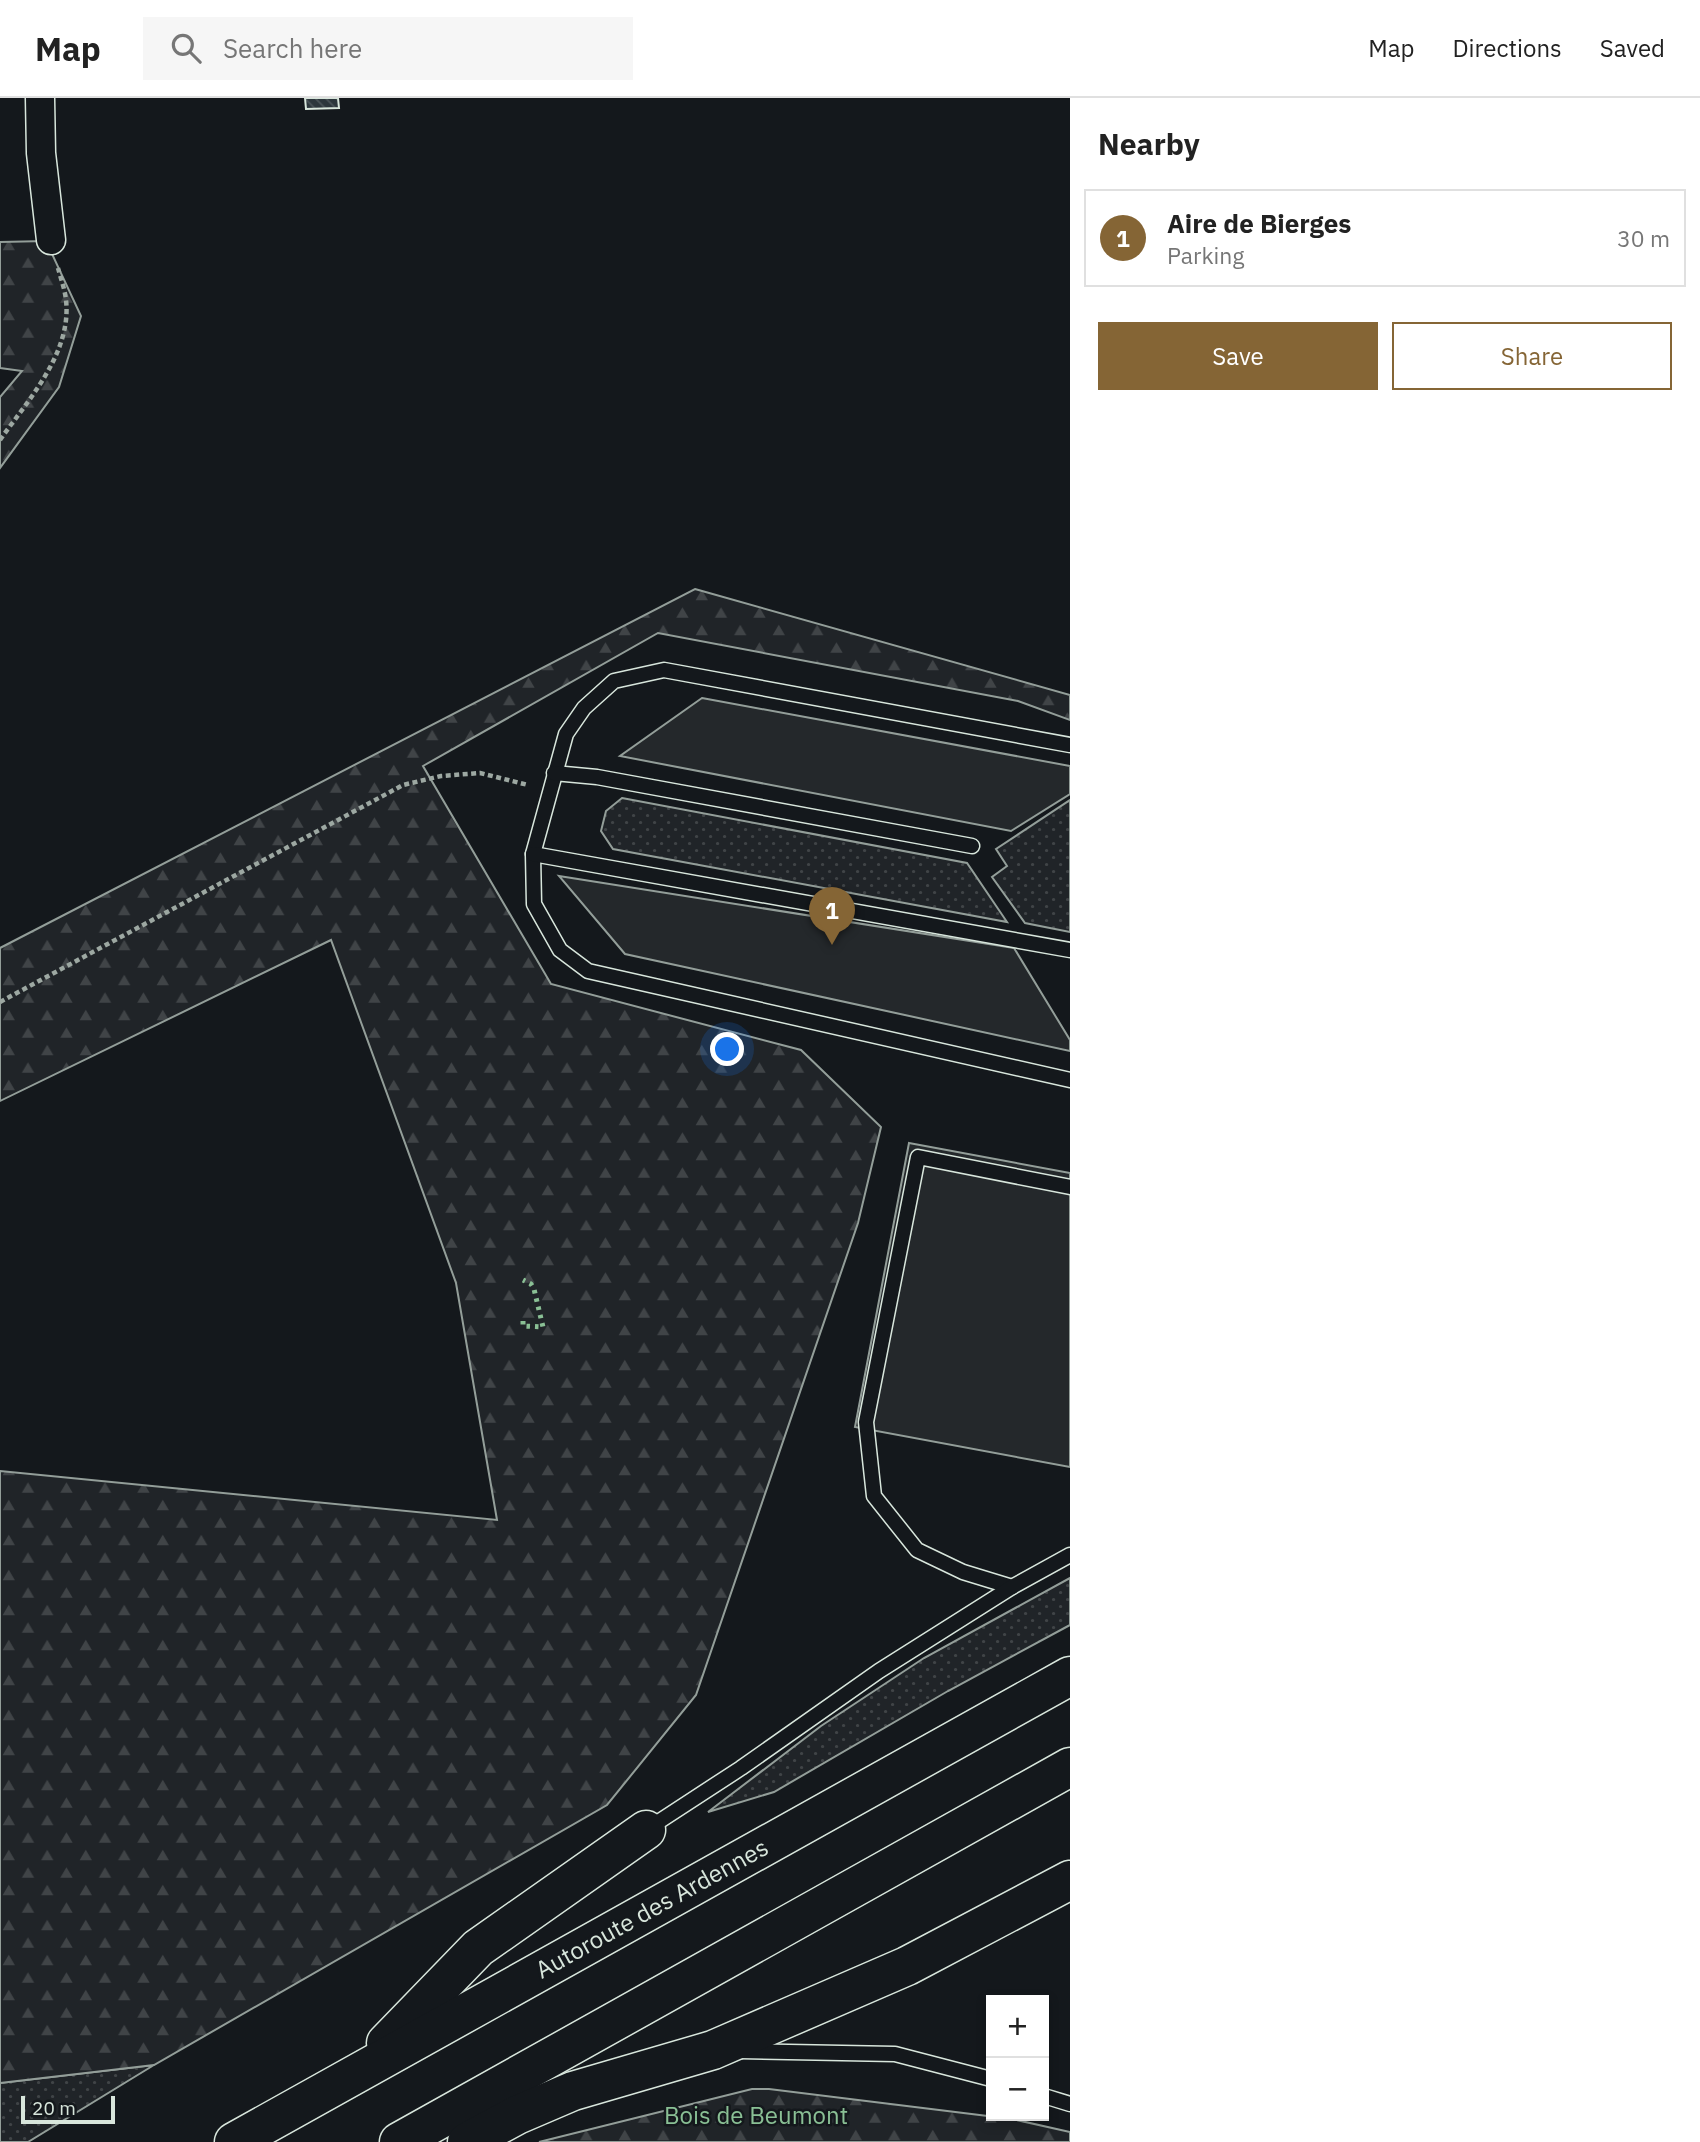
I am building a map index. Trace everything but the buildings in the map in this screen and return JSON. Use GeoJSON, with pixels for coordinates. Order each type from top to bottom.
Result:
{"type":"FeatureCollection","features":[{"type":"Feature","properties":{"kind":"highway","name":"Autoroute des Ardennes"},"geometry":{"type":"LineString","coordinates":[[234,2142],[1070,1676]]}},
{"type":"Feature","properties":{"kind":"highway"},"geometry":{"type":"LineString","coordinates":[[399,2142],[1070,1767]]}},
{"type":"Feature","properties":{"kind":"highway"},"geometry":{"type":"LineString","coordinates":[[357,2073],[478,1948],[646,1830]]}},
{"type":"Feature","properties":{"kind":"highway"},"geometry":{"type":"LineString","coordinates":[[467,2142],[517,2115],[573,2091],[713,2050],[907,1966],[1070,1880]]}},
{"type":"Feature","properties":{"kind":"street"},"geometry":{"type":"LineString","coordinates":[[40,98],[41,153],[51,240]]}},
{"type":"Feature","properties":{"kind":"lane"},"geometry":{"type":"LineString","coordinates":[[1070,745],[664,670],[614,681],[584,708],[566,734],[533,853],[534,904],[560,950],[588,971],[1070,1080]]}},
{"type":"Feature","properties":{"kind":"lane"},"geometry":{"type":"LineString","coordinates":[[554,773],[597,777],[972,846]]}},
{"type":"Feature","properties":{"kind":"lane"},"geometry":{"type":"LineString","coordinates":[[533,853],[1070,950]]}},
{"type":"Feature","properties":{"kind":"lane"},"geometry":{"type":"LineString","coordinates":[[1012,1587],[963,1572],[917,1550],[874,1496],[866,1422],[918,1157],[1070,1186]]}},
{"type":"Feature","properties":{"kind":"lane"},"geometry":{"type":"LineString","coordinates":[[646,1830],[741,1768],[879,1671],[1012,1587],[1070,1555]]}},
{"type":"Feature","properties":{"kind":"lane"},"geometry":{"type":"LineString","coordinates":[[713,2050],[895,2054],[986,2078]]}},
{"type":"Feature","properties":{"kind":"lane"},"geometry":{"type":"LineString","coordinates":[[1049,2098],[1070,2104]]}},
{"type":"Feature","properties":{"kind":"path"},"geometry":{"type":"LineString","coordinates":[[0,440],[57,355],[66,325],[66,299],[51,240]]}},
{"type":"Feature","properties":{"kind":"path"},"geometry":{"type":"LineString","coordinates":[[0,1002],[403,785],[441,776],[480,773],[550,790]]}},
{"type":"Feature","properties":{"kind":"green space"},"geometry":{"type":"Polygon","coordinates":[[[46,241],[81,316],[59,387],[0,468],[0,397],[22,371],[0,368],[0,242],[46,241]]]}},
{"type":"Feature","properties":{"kind":"green space"},"geometry":{"type":"Polygon","coordinates":[[[695,589],[1070,695],[1070,720],[1018,701],[658,633],[423,766],[551,984],[801,1050],[881,1127],[858,1223],[696,1695],[607,1805],[154,2065],[0,2083],[0,1471],[497,1520],[456,1283],[331,940],[0,1101],[0,948],[695,589]]]}},
{"type":"Feature","properties":{"kind":"green space"},"geometry":{"type":"Polygon","coordinates":[[[622,798],[967,863],[1007,922],[613,849],[601,831],[606,811],[622,798]]]}},
{"type":"Feature","properties":{"kind":"green space"},"geometry":{"type":"Polygon","coordinates":[[[1070,800],[1070,932],[1025,923],[992,877],[1007,866],[996,849],[1070,800]]]}},
{"type":"Feature","properties":{"kind":"green space"},"geometry":{"type":"Polygon","coordinates":[[[1070,1578],[1070,1625],[948,1691],[774,1792],[708,1812],[821,1726],[924,1658],[1070,1578]]]}},
{"type":"Feature","properties":{"kind":"green space"},"geometry":{"type":"Polygon","coordinates":[[[154,2065],[28,2142],[0,2142],[0,2083],[154,2065]]]}},
{"type":"Feature","properties":{"kind":"green space","name":"Bois de Beumont"},"geometry":{"type":"Polygon","coordinates":[[[752,2089],[986,2116],[986,2121],[1021,2121],[1070,2132],[1070,2142],[539,2142],[752,2089]]]}},
{"type":"Feature","properties":{"kind":"shaded area"},"geometry":{"type":"Polygon","coordinates":[[[702,698],[1070,766],[1070,794],[1011,831],[620,756],[702,698]]]}},
{"type":"Feature","properties":{"kind":"shaded area"},"geometry":{"type":"Polygon","coordinates":[[[559,876],[1014,948],[1070,1040],[1070,1051],[625,954],[559,876]]]}},
{"type":"Feature","properties":{"kind":"shaded area"},"geometry":{"type":"Polygon","coordinates":[[[909,1143],[1070,1173],[1070,1467],[855,1427],[909,1143]]]}},
{"type":"Feature","properties":{"kind":"hedge"},"geometry":{"type":"LineString","coordinates":[[523,1280],[534,1289],[543,1327],[523,1326],[523,1321]]}},
{"type":"Feature","properties":{"kind":"place","name":"Aire de Bierges"},"geometry":{"type":"Point","coordinates":[832,945]}}]}
